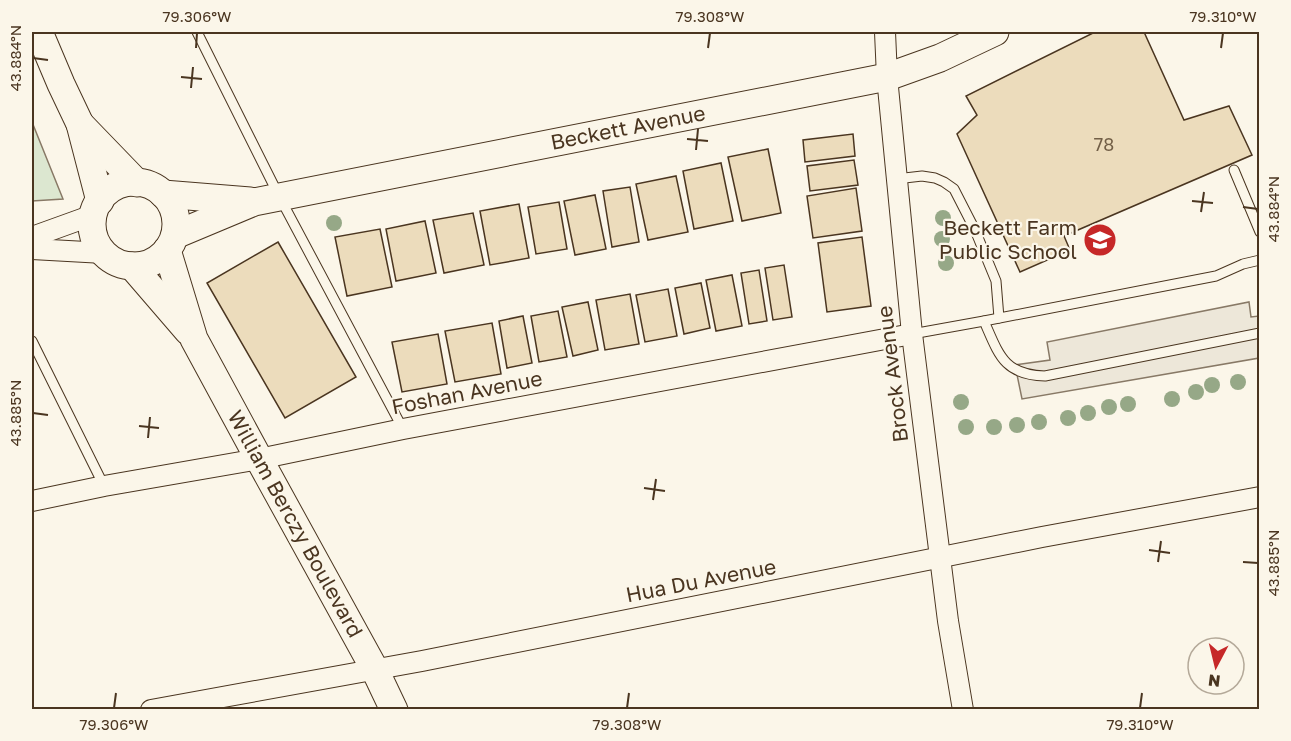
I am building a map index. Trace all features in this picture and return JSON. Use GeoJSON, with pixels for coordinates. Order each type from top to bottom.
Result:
{"type":"FeatureCollection","features":[{"type":"Feature","properties":{"kind":"street"},"geometry":{"type":"LineString","coordinates":[[32,237],[97,208],[107,193],[127,183],[151,186],[163,194],[175,213],[176,224],[171,242],[160,257],[152,262],[132,266],[113,260],[104,253],[93,229],[97,208],[80,124],[39,32]]}},
{"type":"Feature","properties":{"kind":"street","name":"Brock Avenue"},"geometry":{"type":"LineString","coordinates":[[885,32],[886,77],[912,334],[948,621],[963,710]]}},
{"type":"Feature","properties":{"kind":"street","name":"Beckett Avenue"},"geometry":{"type":"LineString","coordinates":[[171,242],[267,199],[886,77],[940,58],[995,32]]}},
{"type":"Feature","properties":{"kind":"street"},"geometry":{"type":"LineString","coordinates":[[80,124],[137,183]]}},
{"type":"Feature","properties":{"kind":"street","name":"Beckett Avenue"},"geometry":{"type":"LineString","coordinates":[[163,194],[267,199]]}},
{"type":"Feature","properties":{"kind":"street","name":"William Berczy Boulevard"},"geometry":{"type":"LineString","coordinates":[[171,242],[194,339]]}},
{"type":"Feature","properties":{"kind":"street"},"geometry":{"type":"LineString","coordinates":[[32,249],[104,253]]}},
{"type":"Feature","properties":{"kind":"street","name":"William Berczy Boulevard"},"geometry":{"type":"LineString","coordinates":[[132,266],[194,339],[375,670],[394,710]]}},
{"type":"Feature","properties":{"kind":"street","name":"Foshan Avenue"},"geometry":{"type":"LineString","coordinates":[[32,501],[912,334]]}},
{"type":"Feature","properties":{"kind":"street","name":"Hua Du Avenue"},"geometry":{"type":"LineString","coordinates":[[152,710],[422,662],[1042,537],[1260,497]]}},
{"type":"Feature","properties":{"kind":"lane"},"geometry":{"type":"LineString","coordinates":[[197,32],[267,199],[403,429]]}},
{"type":"Feature","properties":{"kind":"lane"},"geometry":{"type":"LineString","coordinates":[[1234,170],[1260,232]]}},
{"type":"Feature","properties":{"kind":"lane"},"geometry":{"type":"LineString","coordinates":[[896,179],[922,176],[935,178],[954,189],[975,230],[996,280],[999,318]]}},
{"type":"Feature","properties":{"kind":"lane"},"geometry":{"type":"LineString","coordinates":[[912,334],[1216,276],[1243,264],[1260,260]]}},
{"type":"Feature","properties":{"kind":"lane"},"geometry":{"type":"LineString","coordinates":[[984,321],[1005,362],[1015,370],[1031,375],[1046,376],[1260,333]]}},
{"type":"Feature","properties":{"kind":"lane"},"geometry":{"type":"LineString","coordinates":[[32,341],[104,486]]}},
{"type":"Feature","properties":{"kind":"green space"},"geometry":{"type":"Polygon","coordinates":[[[32,122],[63,199],[32,201],[32,122]]]}},
{"type":"Feature","properties":{"kind":"shaded area"},"geometry":{"type":"Polygon","coordinates":[[[1249,302],[1251,317],[1259,316],[1259,358],[1022,399],[1015,365],[1050,360],[1047,342],[1249,302]]]}},
{"type":"Feature","properties":{"kind":"building"},"geometry":{"type":"Polygon","coordinates":[[[1095,32],[1144,32],[1184,120],[1229,106],[1252,155],[1064,236],[1070,250],[1020,272],[957,134],[977,115],[966,96],[1095,32]]]}},
{"type":"Feature","properties":{"kind":"building"},"geometry":{"type":"Polygon","coordinates":[[[853,134],[855,156],[805,162],[803,140],[853,134]]]}},
{"type":"Feature","properties":{"kind":"building"},"geometry":{"type":"Polygon","coordinates":[[[768,149],[781,213],[742,221],[728,157],[768,149]]]}},
{"type":"Feature","properties":{"kind":"building"},"geometry":{"type":"Polygon","coordinates":[[[854,160],[858,185],[810,191],[807,166],[854,160]]]}},
{"type":"Feature","properties":{"kind":"building"},"geometry":{"type":"Polygon","coordinates":[[[721,163],[733,221],[694,229],[683,171],[721,163]]]}},
{"type":"Feature","properties":{"kind":"building"},"geometry":{"type":"Polygon","coordinates":[[[676,176],[688,232],[648,240],[636,184],[676,176]]]}},
{"type":"Feature","properties":{"kind":"building"},"geometry":{"type":"Polygon","coordinates":[[[630,187],[639,242],[612,247],[603,191],[630,187]]]}},
{"type":"Feature","properties":{"kind":"building"},"geometry":{"type":"Polygon","coordinates":[[[856,188],[862,231],[813,238],[807,196],[856,188]]]}},
{"type":"Feature","properties":{"kind":"building"},"geometry":{"type":"Polygon","coordinates":[[[595,195],[606,249],[575,255],[564,201],[595,195]]]}},
{"type":"Feature","properties":{"kind":"building"},"geometry":{"type":"Polygon","coordinates":[[[559,202],[567,249],[536,254],[528,207],[559,202]]]}},
{"type":"Feature","properties":{"kind":"building"},"geometry":{"type":"Polygon","coordinates":[[[519,204],[529,258],[490,265],[480,211],[519,204]]]}},
{"type":"Feature","properties":{"kind":"building"},"geometry":{"type":"Polygon","coordinates":[[[473,213],[484,265],[444,273],[433,220],[473,213]]]}},
{"type":"Feature","properties":{"kind":"building"},"geometry":{"type":"Polygon","coordinates":[[[425,221],[436,273],[396,281],[386,229],[425,221]]]}},
{"type":"Feature","properties":{"kind":"building"},"geometry":{"type":"Polygon","coordinates":[[[380,229],[392,287],[347,296],[335,237],[380,229]]]}},
{"type":"Feature","properties":{"kind":"building"},"geometry":{"type":"Polygon","coordinates":[[[862,237],[871,306],[827,312],[818,243],[862,237]]]}},
{"type":"Feature","properties":{"kind":"building"},"geometry":{"type":"Polygon","coordinates":[[[278,242],[356,377],[285,418],[207,283],[278,242]]]}},
{"type":"Feature","properties":{"kind":"building"},"geometry":{"type":"Polygon","coordinates":[[[784,265],[792,317],[773,320],[765,268],[784,265]]]}},
{"type":"Feature","properties":{"kind":"building"},"geometry":{"type":"Polygon","coordinates":[[[759,270],[767,321],[749,324],[741,273],[759,270]]]}},
{"type":"Feature","properties":{"kind":"building"},"geometry":{"type":"Polygon","coordinates":[[[732,275],[742,326],[716,331],[706,280],[732,275]]]}},
{"type":"Feature","properties":{"kind":"building"},"geometry":{"type":"Polygon","coordinates":[[[701,283],[710,328],[684,334],[675,288],[701,283]]]}},
{"type":"Feature","properties":{"kind":"building"},"geometry":{"type":"Polygon","coordinates":[[[668,289],[677,336],[645,342],[636,295],[668,289]]]}},
{"type":"Feature","properties":{"kind":"building"},"geometry":{"type":"Polygon","coordinates":[[[630,294],[639,344],[605,350],[596,300],[630,294]]]}},
{"type":"Feature","properties":{"kind":"building"},"geometry":{"type":"Polygon","coordinates":[[[588,302],[598,350],[573,356],[562,307],[588,302]]]}},
{"type":"Feature","properties":{"kind":"building"},"geometry":{"type":"Polygon","coordinates":[[[558,311],[567,357],[539,362],[531,316],[558,311]]]}},
{"type":"Feature","properties":{"kind":"building"},"geometry":{"type":"Polygon","coordinates":[[[523,316],[532,363],[507,368],[499,321],[523,316]]]}},
{"type":"Feature","properties":{"kind":"building"},"geometry":{"type":"Polygon","coordinates":[[[492,323],[501,374],[455,382],[445,331],[492,323]]]}},
{"type":"Feature","properties":{"kind":"building"},"geometry":{"type":"Polygon","coordinates":[[[438,334],[447,384],[402,392],[392,342],[438,334]]]}},
{"type":"Feature","properties":{"kind":"place","name":"Beckett Farm Public School"},"geometry":{"type":"Point","coordinates":[1100,240]}}]}
